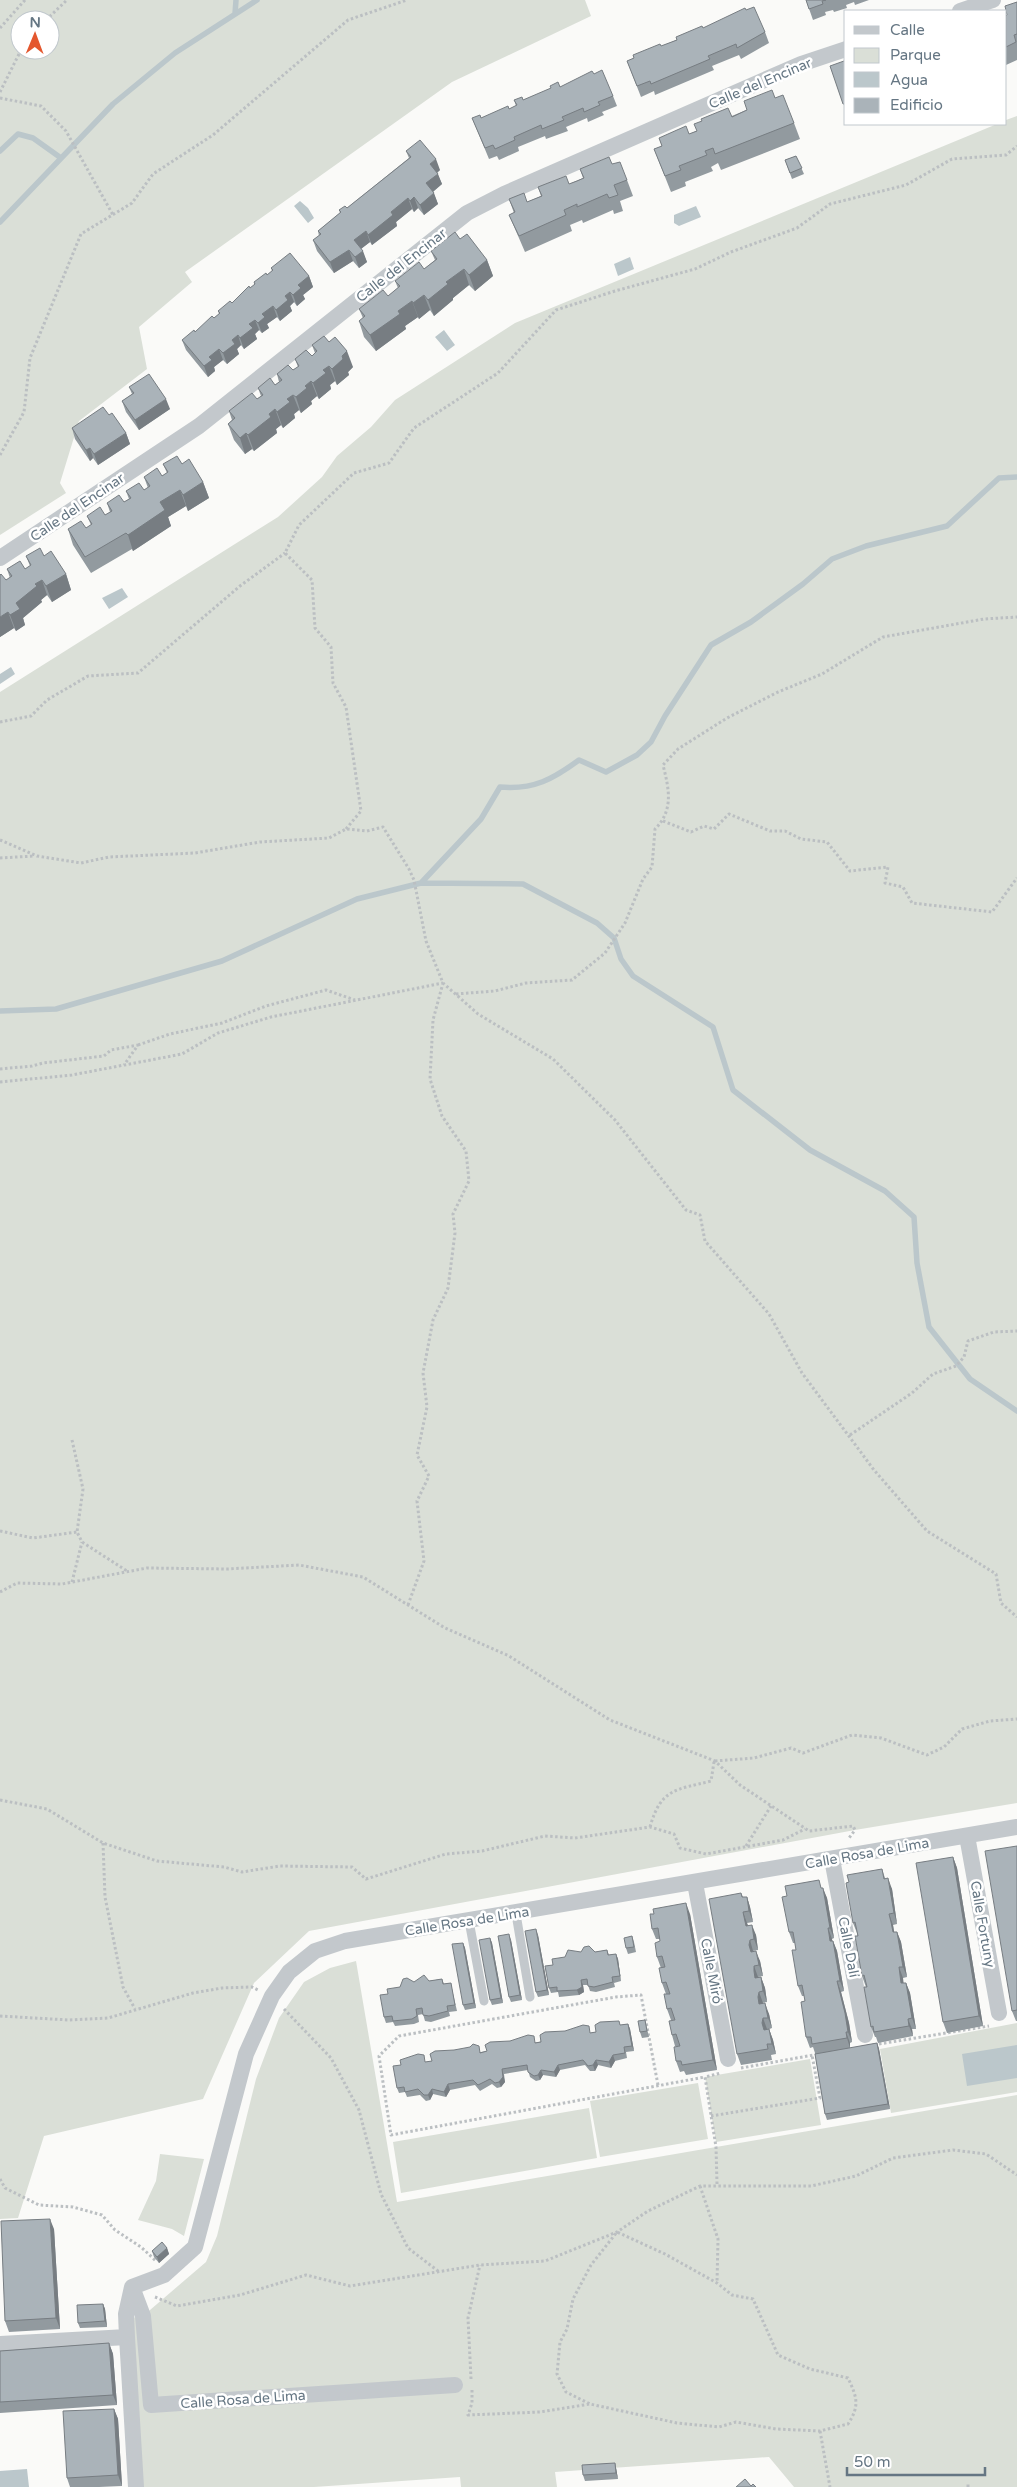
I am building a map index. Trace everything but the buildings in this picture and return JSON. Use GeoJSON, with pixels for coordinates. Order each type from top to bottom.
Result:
{"type":"FeatureCollection","features":[{"type":"Feature","properties":{"kind":"street"},"geometry":{"type":"LineString","coordinates":[[963,10],[994,0]]}},
{"type":"Feature","properties":{"kind":"street","name":"Calle del Encinar"},"geometry":{"type":"LineString","coordinates":[[0,558],[199,426],[468,213],[504,194],[801,64],[844,50]]}},
{"type":"Feature","properties":{"kind":"street","name":"Calle Rosa de Lima"},"geometry":{"type":"LineString","coordinates":[[455,2385],[151,2405],[143,2316],[132,2288],[167,2272],[195,2248],[246,2054],[272,1996],[289,1972],[315,1951],[345,1941],[516,1914],[1017,1827]]}},
{"type":"Feature","properties":{"kind":"street","name":"Calle Fortuny"},"geometry":{"type":"LineString","coordinates":[[967,1836],[999,2013]]}},
{"type":"Feature","properties":{"kind":"street","name":"Calle Dalí"},"geometry":{"type":"LineString","coordinates":[[832,1859],[870,2040]]}},
{"type":"Feature","properties":{"kind":"street","name":"Calle Miró"},"geometry":{"type":"LineString","coordinates":[[695,1883],[727,2067]]}},
{"type":"Feature","properties":{"kind":"street"},"geometry":{"type":"LineString","coordinates":[[132,2288],[126,2314],[136,2487]]}},
{"type":"Feature","properties":{"kind":"street"},"geometry":{"type":"LineString","coordinates":[[0,2344],[127,2337]]}},
{"type":"Feature","properties":{"kind":"lane"},"geometry":{"type":"LineString","coordinates":[[516,1914],[530,1997]]}},
{"type":"Feature","properties":{"kind":"lane"},"geometry":{"type":"LineString","coordinates":[[469,1921],[484,2001]]}},
{"type":"Feature","properties":{"kind":"path"},"geometry":{"type":"LineString","coordinates":[[0,28],[25,0]]}},
{"type":"Feature","properties":{"kind":"path"},"geometry":{"type":"LineString","coordinates":[[56,10],[67,0]]}},
{"type":"Feature","properties":{"kind":"path"},"geometry":{"type":"LineString","coordinates":[[0,455],[24,412],[30,358],[81,234],[132,203],[153,174],[213,134],[348,20],[407,0]]}},
{"type":"Feature","properties":{"kind":"path"},"geometry":{"type":"LineString","coordinates":[[0,92],[17,60]]}},
{"type":"Feature","properties":{"kind":"path"},"geometry":{"type":"LineString","coordinates":[[0,98],[41,106],[66,131],[113,215]]}},
{"type":"Feature","properties":{"kind":"path"},"geometry":{"type":"LineString","coordinates":[[0,722],[31,716],[47,700],[88,676],[138,673],[240,586],[285,553],[299,525],[354,474],[390,463],[414,428],[498,373],[556,310],[615,291],[695,269],[731,252],[797,228],[830,204],[906,185],[952,159],[1006,155],[1017,146]]}},
{"type":"Feature","properties":{"kind":"path"},"geometry":{"type":"LineString","coordinates":[[0,858],[37,856],[80,863],[110,857],[196,852],[260,842],[329,838],[346,829],[361,811],[346,706],[333,683],[332,647],[315,628],[312,580],[285,553]]}},
{"type":"Feature","properties":{"kind":"path"},"geometry":{"type":"LineString","coordinates":[[456,994],[496,990],[526,983],[572,980],[605,952],[625,923],[643,879],[652,867],[655,830],[663,821],[670,794],[663,765],[678,749],[727,718],[778,692],[822,674],[882,637],[984,619],[1017,617]]}},
{"type":"Feature","properties":{"kind":"path"},"geometry":{"type":"LineString","coordinates":[[663,821],[691,832],[704,826],[714,829],[729,814],[770,831],[785,832],[801,839],[827,842],[850,871],[888,867],[886,883],[903,887],[912,903],[992,912],[1017,878]]}},
{"type":"Feature","properties":{"kind":"path"},"geometry":{"type":"LineString","coordinates":[[346,829],[367,832],[383,828],[414,880],[426,941],[443,983],[478,1014],[553,1059],[615,1120],[686,1210],[700,1215],[705,1240],[769,1314],[802,1374],[850,1435],[874,1470],[927,1531],[996,1574],[1001,1603],[1017,1617]]}},
{"type":"Feature","properties":{"kind":"path"},"geometry":{"type":"LineString","coordinates":[[0,840],[37,856]]}},
{"type":"Feature","properties":{"kind":"path"},"geometry":{"type":"LineString","coordinates":[[0,1082],[72,1075],[182,1054],[218,1033],[271,1017],[443,983]]}},
{"type":"Feature","properties":{"kind":"path"},"geometry":{"type":"LineString","coordinates":[[408,1605],[424,1560],[417,1501],[429,1476],[416,1455],[427,1407],[423,1373],[433,1320],[448,1288],[455,1233],[454,1214],[469,1181],[466,1151],[442,1116],[430,1079],[433,1020],[443,983]]}},
{"type":"Feature","properties":{"kind":"path"},"geometry":{"type":"LineString","coordinates":[[0,1068],[32,1066],[104,1056],[111,1050],[138,1045],[170,1034],[222,1023],[266,1006],[326,990],[358,1001]]}},
{"type":"Feature","properties":{"kind":"path"},"geometry":{"type":"LineString","coordinates":[[124,1065],[138,1045]]}},
{"type":"Feature","properties":{"kind":"path"},"geometry":{"type":"LineString","coordinates":[[850,1435],[912,1393],[933,1374],[956,1366],[964,1357],[968,1341],[994,1332],[1017,1331]]}},
{"type":"Feature","properties":{"kind":"path"},"geometry":{"type":"LineString","coordinates":[[72,1440],[83,1489],[77,1532],[82,1542],[127,1572]]}},
{"type":"Feature","properties":{"kind":"path"},"geometry":{"type":"LineString","coordinates":[[0,1531],[32,1538],[77,1532]]}},
{"type":"Feature","properties":{"kind":"path"},"geometry":{"type":"LineString","coordinates":[[72,1582],[82,1542]]}},
{"type":"Feature","properties":{"kind":"path"},"geometry":{"type":"LineString","coordinates":[[0,1592],[17,1583],[62,1584],[147,1568],[227,1569],[299,1565],[363,1577],[445,1628],[509,1656],[610,1720],[714,1761],[740,1785],[808,1831],[853,1826],[856,1830],[832,1859]]}},
{"type":"Feature","properties":{"kind":"path"},"geometry":{"type":"LineString","coordinates":[[714,1761],[754,1758],[791,1748],[803,1753],[852,1735],[881,1738],[927,1755],[944,1747],[962,1730],[990,1722],[1017,1719]]}},
{"type":"Feature","properties":{"kind":"path"},"geometry":{"type":"LineString","coordinates":[[650,1827],[656,1808],[672,1791],[711,1781],[714,1761]]}},
{"type":"Feature","properties":{"kind":"path"},"geometry":{"type":"LineString","coordinates":[[0,1800],[47,1809],[103,1843],[157,1861],[224,1867],[242,1872],[280,1866],[352,1867],[366,1879],[446,1854],[482,1851],[545,1836],[575,1838],[650,1827],[674,1834],[680,1848],[706,1854],[783,1840],[805,1829]]}},
{"type":"Feature","properties":{"kind":"path"},"geometry":{"type":"LineString","coordinates":[[746,1847],[771,1806]]}},
{"type":"Feature","properties":{"kind":"path"},"geometry":{"type":"LineString","coordinates":[[103,1843],[106,1897],[123,1987],[135,2009]]}},
{"type":"Feature","properties":{"kind":"path"},"geometry":{"type":"LineString","coordinates":[[0,2016],[89,2020],[108,2018],[192,1992],[222,1988],[252,1988],[272,1996],[331,2058],[359,2110],[381,2194],[408,2248],[438,2271]]}},
{"type":"Feature","properties":{"kind":"path"},"geometry":{"type":"LineString","coordinates":[[658,2085],[641,1995],[557,2007],[399,2036],[379,2056],[391,2135],[705,2077],[727,2067],[822,2054]]}},
{"type":"Feature","properties":{"kind":"path"},"geometry":{"type":"LineString","coordinates":[[870,2040],[1001,2024],[999,2013]]}},
{"type":"Feature","properties":{"kind":"path"},"geometry":{"type":"LineString","coordinates":[[711,2116],[820,2098],[812,2055]]}},
{"type":"Feature","properties":{"kind":"path"},"geometry":{"type":"LineString","coordinates":[[705,2077],[716,2147],[717,2184]]}},
{"type":"Feature","properties":{"kind":"path"},"geometry":{"type":"LineString","coordinates":[[132,2288],[177,2306],[240,2295],[306,2275],[350,2286],[480,2265],[545,2262],[617,2232],[648,2211],[700,2186],[717,2184],[811,2186],[856,2176],[893,2158],[953,2150],[986,2154],[1017,2175]]}},
{"type":"Feature","properties":{"kind":"path"},"geometry":{"type":"LineString","coordinates":[[0,2179],[5,2188],[39,2206],[73,2207],[102,2215],[114,2230],[141,2247],[167,2272]]}},
{"type":"Feature","properties":{"kind":"path"},"geometry":{"type":"LineString","coordinates":[[700,2186],[718,2239],[717,2283]]}},
{"type":"Feature","properties":{"kind":"path"},"geometry":{"type":"LineString","coordinates":[[617,2232],[665,2254],[717,2283],[732,2295],[753,2299],[778,2355],[810,2369],[848,2378],[856,2394],[856,2412],[848,2424],[820,2431],[776,2429],[736,2422],[719,2427],[677,2423],[590,2404],[566,2392],[556,2374],[560,2342],[567,2329],[573,2299],[591,2265],[617,2232]]}},
{"type":"Feature","properties":{"kind":"path"},"geometry":{"type":"LineString","coordinates":[[480,2265],[468,2318],[472,2403],[468,2414],[540,2412],[590,2404]]}},
{"type":"Feature","properties":{"kind":"path"},"geometry":{"type":"LineString","coordinates":[[820,2431],[830,2487]]}},
{"type":"Feature","properties":{"kind":"green space"},"geometry":{"type":"Polygon","coordinates":[[[0,0],[585,0],[591,16],[452,82],[185,272],[192,282],[139,327],[147,369],[79,421],[60,483],[66,493],[0,535],[0,0]]]}},
{"type":"Feature","properties":{"kind":"green space"},"geometry":{"type":"Polygon","coordinates":[[[1017,116],[1017,1803],[855,1830],[309,1931],[254,1983],[203,2099],[44,2136],[18,2218],[0,2219],[0,692],[278,517],[322,477],[337,456],[371,427],[395,400],[515,323],[995,125],[1007,125],[1007,120],[1017,116]]]}},
{"type":"Feature","properties":{"kind":"green space"},"geometry":{"type":"Polygon","coordinates":[[[356,1961],[397,2202],[1017,2095],[1017,2487],[794,2487],[769,2457],[555,2472],[557,2487],[461,2487],[460,2477],[314,2487],[143,2487],[131,2318],[143,2316],[206,2262],[217,2236],[256,2079],[279,2018],[304,1982],[330,1968],[356,1961]]]}},
{"type":"Feature","properties":{"kind":"green space"},"geometry":{"type":"Polygon","coordinates":[[[1017,2023],[1017,2092],[891,2113],[880,2049],[1017,2023]]]}},
{"type":"Feature","properties":{"kind":"green space"},"geometry":{"type":"Polygon","coordinates":[[[810,2059],[821,2125],[716,2142],[705,2077],[810,2059]]]}},
{"type":"Feature","properties":{"kind":"green space"},"geometry":{"type":"Polygon","coordinates":[[[698,2083],[708,2139],[600,2157],[590,2101],[698,2083]]]}},
{"type":"Feature","properties":{"kind":"green space"},"geometry":{"type":"Polygon","coordinates":[[[589,2108],[597,2158],[401,2193],[393,2142],[589,2108]]]}},
{"type":"Feature","properties":{"kind":"green space"},"geometry":{"type":"Polygon","coordinates":[[[160,2154],[204,2159],[184,2236],[172,2229],[138,2220],[156,2181],[160,2154]]]}},
{"type":"Feature","properties":{"kind":"water"},"geometry":{"type":"Polygon","coordinates":[[[300,201],[308,208],[314,218],[308,223],[294,206],[300,201]]]}},
{"type":"Feature","properties":{"kind":"water"},"geometry":{"type":"Polygon","coordinates":[[[696,206],[701,217],[679,226],[674,223],[674,215],[696,206]]]}},
{"type":"Feature","properties":{"kind":"water"},"geometry":{"type":"Polygon","coordinates":[[[630,257],[634,269],[618,276],[614,264],[630,257]]]}},
{"type":"Feature","properties":{"kind":"water"},"geometry":{"type":"Polygon","coordinates":[[[444,330],[455,345],[447,351],[435,337],[444,330]]]}},
{"type":"Feature","properties":{"kind":"water"},"geometry":{"type":"Polygon","coordinates":[[[122,588],[128,597],[109,609],[102,598],[122,588]]]}},
{"type":"Feature","properties":{"kind":"water"},"geometry":{"type":"Polygon","coordinates":[[[11,667],[15,674],[0,684],[0,674],[11,667]]]}},
{"type":"Feature","properties":{"kind":"water"},"geometry":{"type":"Polygon","coordinates":[[[1017,2045],[1017,2078],[967,2086],[962,2054],[1017,2045]]]}},
{"type":"Feature","properties":{"kind":"water"},"geometry":{"type":"Polygon","coordinates":[[[27,2469],[29,2487],[0,2487],[0,2471],[27,2469]]]}},
{"type":"Feature","properties":{"kind":"waterway"},"geometry":{"type":"LineString","coordinates":[[235,14],[236,0]]}},
{"type":"Feature","properties":{"kind":"waterway"},"geometry":{"type":"LineString","coordinates":[[0,222],[113,104],[175,53],[257,0]]}},
{"type":"Feature","properties":{"kind":"waterway"},"geometry":{"type":"LineString","coordinates":[[0,151],[18,134],[33,138],[61,158]]}},
{"type":"Feature","properties":{"kind":"waterway"},"geometry":{"type":"LineString","coordinates":[[421,883],[481,819],[500,787],[523,787],[542,782],[552,778],[579,760],[606,772],[637,755],[651,742],[665,716],[711,645],[751,622],[803,584],[832,559],[866,546],[947,526],[999,478],[1017,477]]}},
{"type":"Feature","properties":{"kind":"waterway"},"geometry":{"type":"LineString","coordinates":[[0,1011],[56,1009],[222,961],[357,899],[421,883],[523,884],[597,923],[614,938],[621,959],[633,976],[713,1027],[733,1090],[810,1150],[885,1191],[914,1217],[917,1263],[929,1327],[970,1379],[1017,1411]]}}]}
